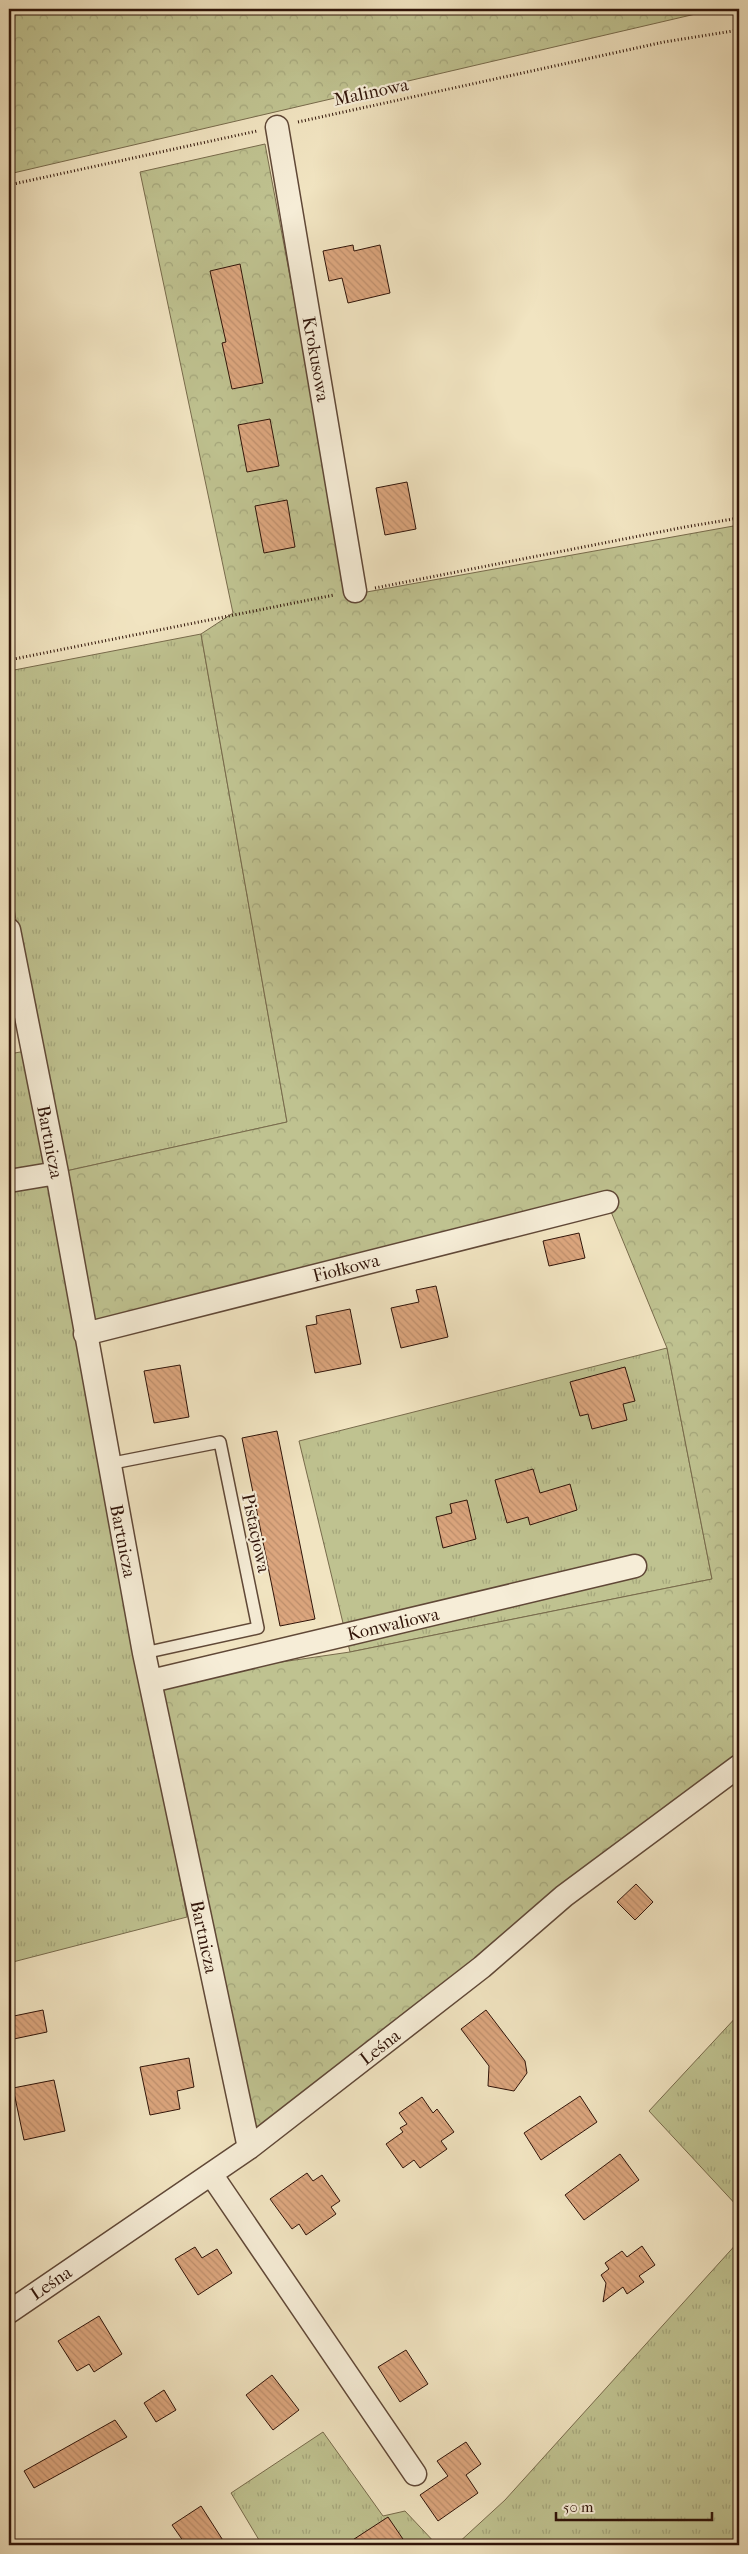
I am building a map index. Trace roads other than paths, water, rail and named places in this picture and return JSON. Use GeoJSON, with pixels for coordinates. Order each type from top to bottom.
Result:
{"type":"FeatureCollection","features":[{"type":"Feature","properties":{"kind":"street","name":"Krokusowa"},"geometry":{"type":"LineString","coordinates":[[276,126],[355,591]]}},
{"type":"Feature","properties":{"kind":"street","name":"Bartnicza"},"geometry":{"type":"LineString","coordinates":[[9,930],[12,966],[56,1173],[144,1653],[249,2148]]}},
{"type":"Feature","properties":{"kind":"street"},"geometry":{"type":"LineString","coordinates":[[9,1181],[56,1173]]}},
{"type":"Feature","properties":{"kind":"street","name":"Fiołkowa"},"geometry":{"type":"LineString","coordinates":[[84,1334],[607,1202]]}},
{"type":"Feature","properties":{"kind":"street","name":"Konwaliowa"},"geometry":{"type":"LineString","coordinates":[[151,1681],[635,1566]]}},
{"type":"Feature","properties":{"kind":"street","name":"Leśna"},"geometry":{"type":"LineString","coordinates":[[9,2312],[249,2148],[482,1967],[564,1896],[736,1774]]}},
{"type":"Feature","properties":{"kind":"street"},"geometry":{"type":"LineString","coordinates":[[211,2174],[415,2474]]}},
{"type":"Feature","properties":{"kind":"lane","name":"Pistacjowa"},"geometry":{"type":"LineString","coordinates":[[108,1464],[220,1442],[258,1628],[144,1653]]}}]}
